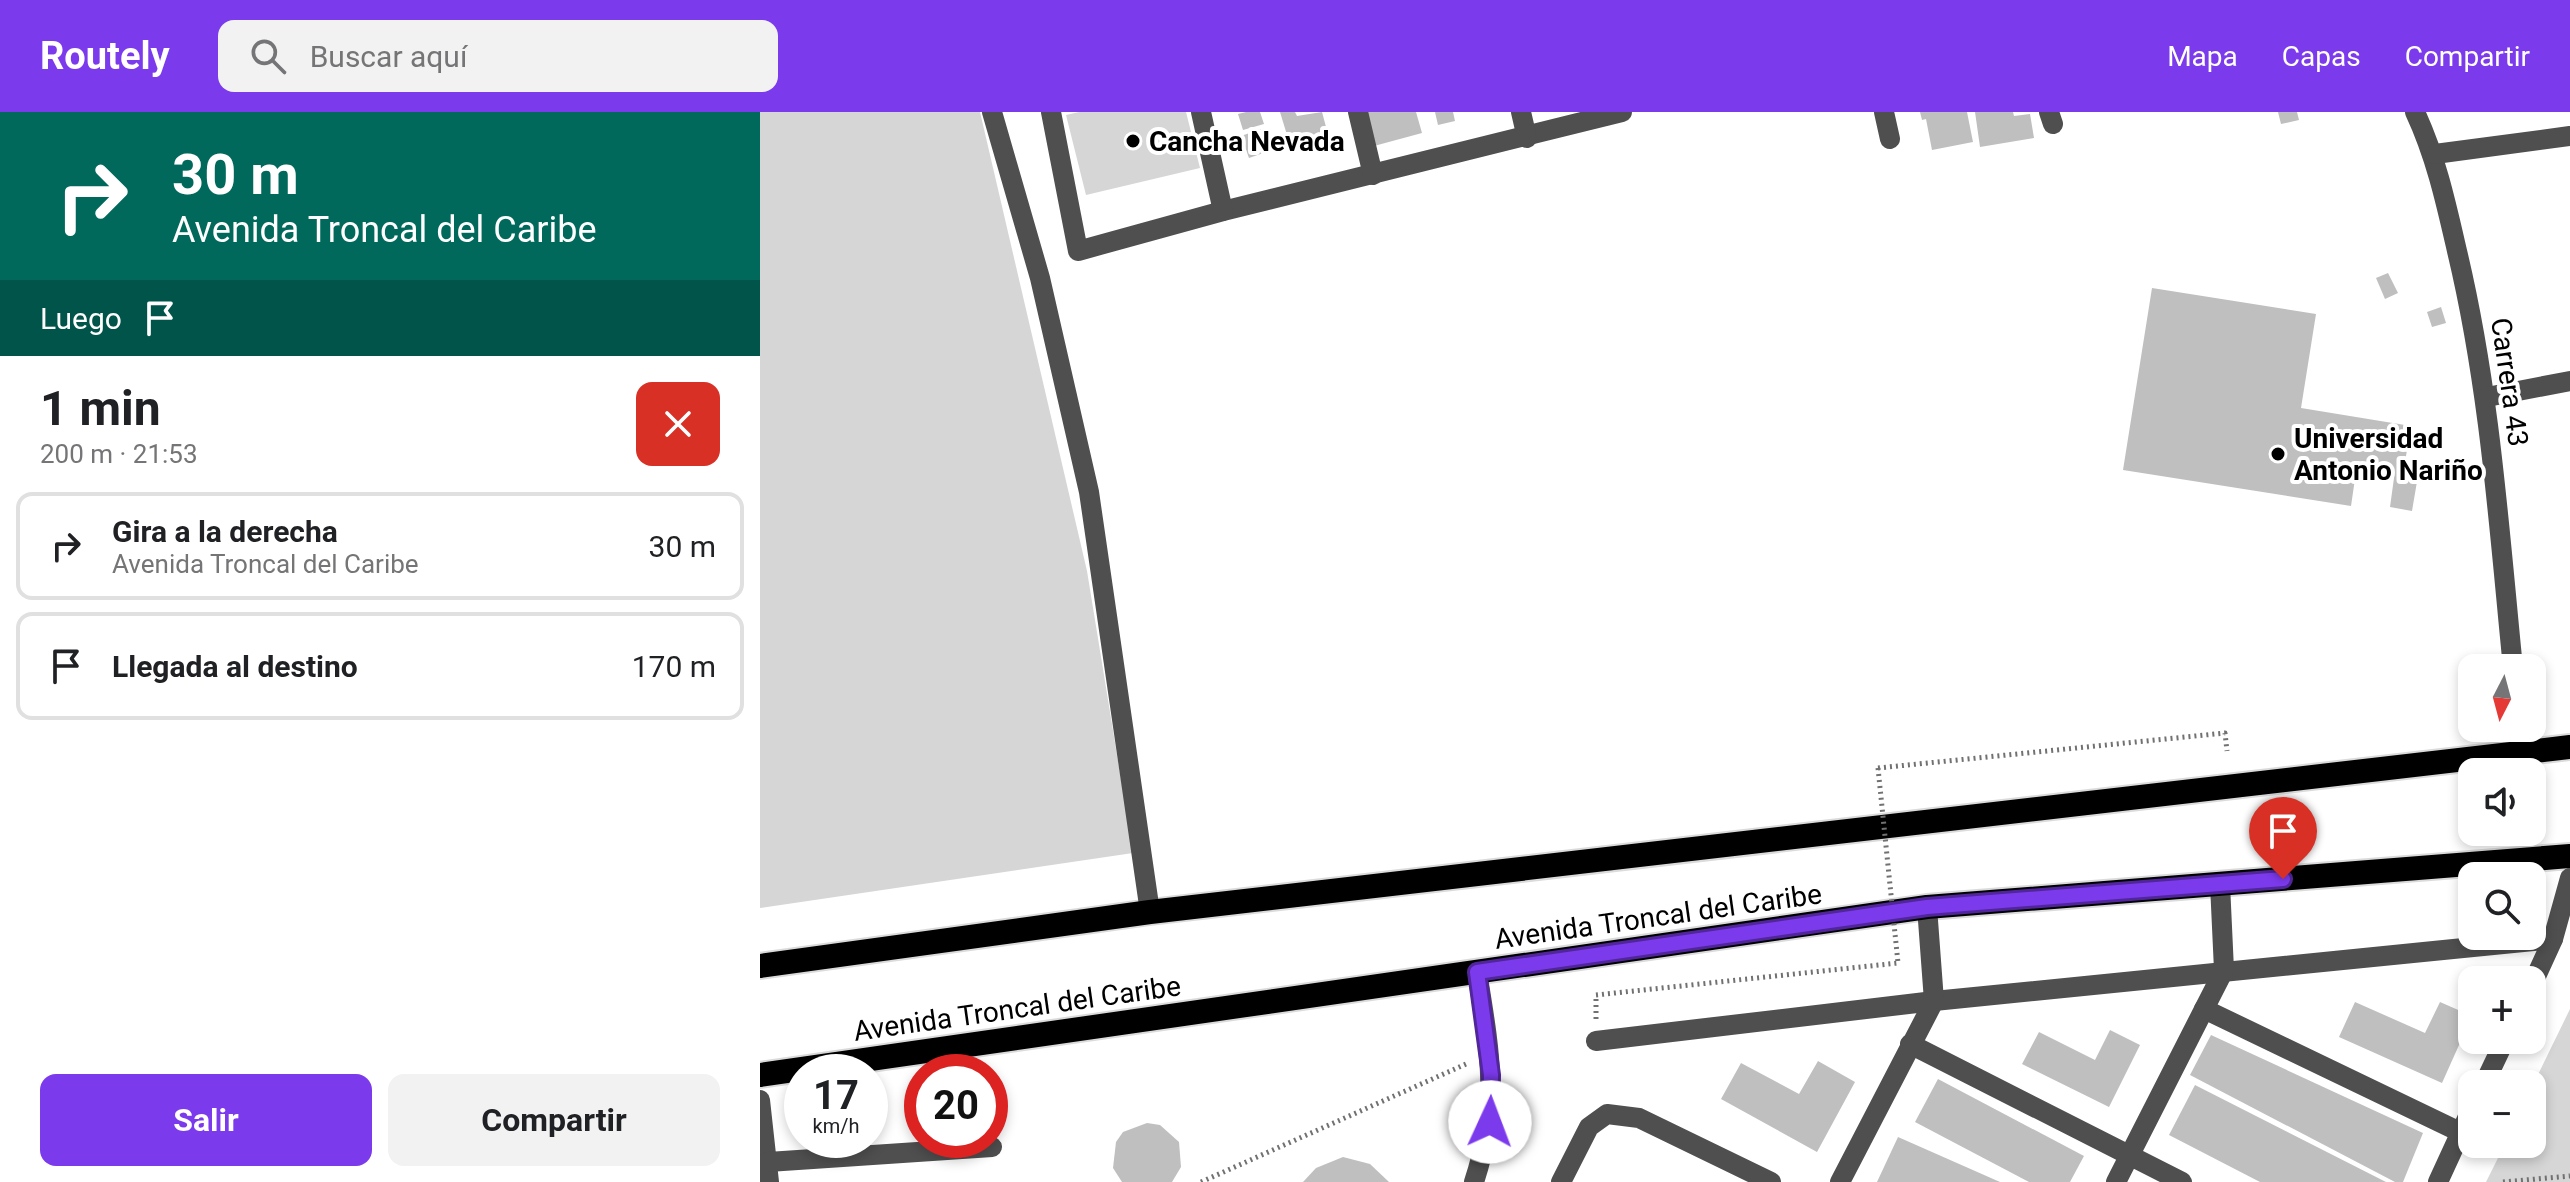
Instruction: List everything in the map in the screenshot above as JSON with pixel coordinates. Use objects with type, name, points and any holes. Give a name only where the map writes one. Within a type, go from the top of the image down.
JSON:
[{"type":"highway","points":[[760,966],[1150,912],[2496,742]]},
{"type":"highway","points":[[2539,742],[2570,747]]},
{"type":"highway","name":"Avenida Troncal del Caribe","points":[[760,1075],[1927,907],[2570,856]]},
{"type":"street","points":[[992,112],[1040,278],[1089,492],[1150,912]]},
{"type":"street","points":[[1051,112],[1078,251],[1223,211],[1622,112]]},
{"type":"street","points":[[1201,112],[1223,211]]},
{"type":"street","points":[[1358,112],[1373,175]]},
{"type":"street","points":[[1521,112],[1527,138]]},
{"type":"street","points":[[1884,112],[1890,139]]},
{"type":"street","name":"Carrera 43","points":[[2415,112],[2435,154],[2471,308],[2487,397],[2512,654]]},
{"type":"street","points":[[2435,154],[2570,136]]},
{"type":"street","points":[[2487,397],[2570,381]]},
{"type":"street","points":[[2541,966],[2553,939],[2570,878]]},
{"type":"street","points":[[2116,1182],[2224,970],[2220,884]]},
{"type":"street","points":[[1840,1182],[1934,1001],[1927,907]]},
{"type":"street","points":[[1596,1041],[2224,970],[2553,939]]},
{"type":"street","points":[[1474,1182],[1487,1141],[1492,1102],[1489,1054],[1477,972]]},
{"type":"street","points":[[2204,1009],[2458,1131]]},
{"type":"street","points":[[1910,1044],[2182,1182]]},
{"type":"street","points":[[760,1100],[768,1172],[904,1157]]},
{"type":"street","points":[[1561,1182],[1589,1127],[1607,1114],[1639,1118],[1771,1182]]},
{"type":"street","points":[[2438,1182],[2458,1137]]},
{"type":"path","points":[[1596,1041],[1596,995],[1898,963],[1878,768],[2225,733],[2227,751]]},
{"type":"path","points":[[1201,1182],[1489,1054]]},
{"type":"path","points":[[2503,1182],[2570,1176]]},
{"type":"shaded area","points":[[760,112],[980,112],[1087,571],[1133,853],[760,908]]},
{"type":"shaded area","name":"Cancha Nevada","points":[[1079,112],[1186,112],[1200,168],[1086,195],[1066,115]]},
{"type":"shaded area","points":[[2570,1009],[2570,1182],[2486,1182],[2498,1158],[2546,1158],[2546,1070],[2540,1070]]},
{"type":"building","points":[[1260,112],[1264,124],[1243,130],[1238,114]]},
{"type":"building","points":[[1280,112],[1295,112],[1297,116],[1322,112],[1329,138],[1291,148]]},
{"type":"building","points":[[1365,112],[1416,112],[1422,133],[1374,146]]},
{"type":"building","points":[[1435,112],[1453,112],[1455,121],[1438,125]]},
{"type":"building","points":[[1920,112],[1967,112],[1973,142],[1932,150],[1926,119],[1922,120]]},
{"type":"building","points":[[1975,112],[2013,112],[2014,116],[2030,114],[2034,138],[1980,147]]},
{"type":"building","points":[[2278,112],[2297,112],[2299,120],[2281,124]]},
{"type":"building","points":[[1264,128],[1272,150],[1249,158],[1241,136]]},
{"type":"building","points":[[2388,273],[2398,293],[2385,299],[2376,278]]},
{"type":"building","points":[[2152,288],[2316,314],[2301,408],[2411,426],[2405,462],[2420,464],[2412,511],[2390,507],[2394,478],[2356,472],[2351,506],[2123,470]]},
{"type":"building","points":[[2441,307],[2446,323],[2432,327],[2427,312]]},
{"type":"building","points":[[2355,1002],[2425,1033],[2440,1002],[2458,1010],[2458,1047],[2442,1083],[2339,1037]]},
{"type":"building","points":[[2110,1030],[2140,1045],[2109,1107],[2022,1064],[2039,1032],[2095,1060]]},
{"type":"building","points":[[2211,1035],[2423,1133],[2403,1182],[2395,1182],[2190,1075]]},
{"type":"building","points":[[1818,1061],[1855,1082],[1817,1152],[1721,1099],[1741,1063],[1799,1094]]},
{"type":"building","points":[[1938,1079],[2084,1156],[2070,1182],[2029,1182],[1915,1122]]},
{"type":"building","points":[[2195,1085],[2386,1182],[2260,1182],[2169,1135]]},
{"type":"building","points":[[1147,1123],[1160,1125],[1179,1142],[1181,1167],[1172,1182],[1122,1182],[1113,1168],[1116,1142],[1123,1132]]},
{"type":"building","points":[[1898,1137],[2000,1182],[1877,1182]]},
{"type":"building","points":[[1343,1157],[1370,1164],[1389,1182],[1303,1182],[1316,1168]]},
{"type":"place","name":"Cancha Nevada","points":[[1133,141]]},
{"type":"place","name":"Universidad Antonio Nariño","points":[[2278,454]]},
{"type":"route","points":[[1490,1122],[1491,1075],[1477,972],[1927,907],[2283,879]]}]
